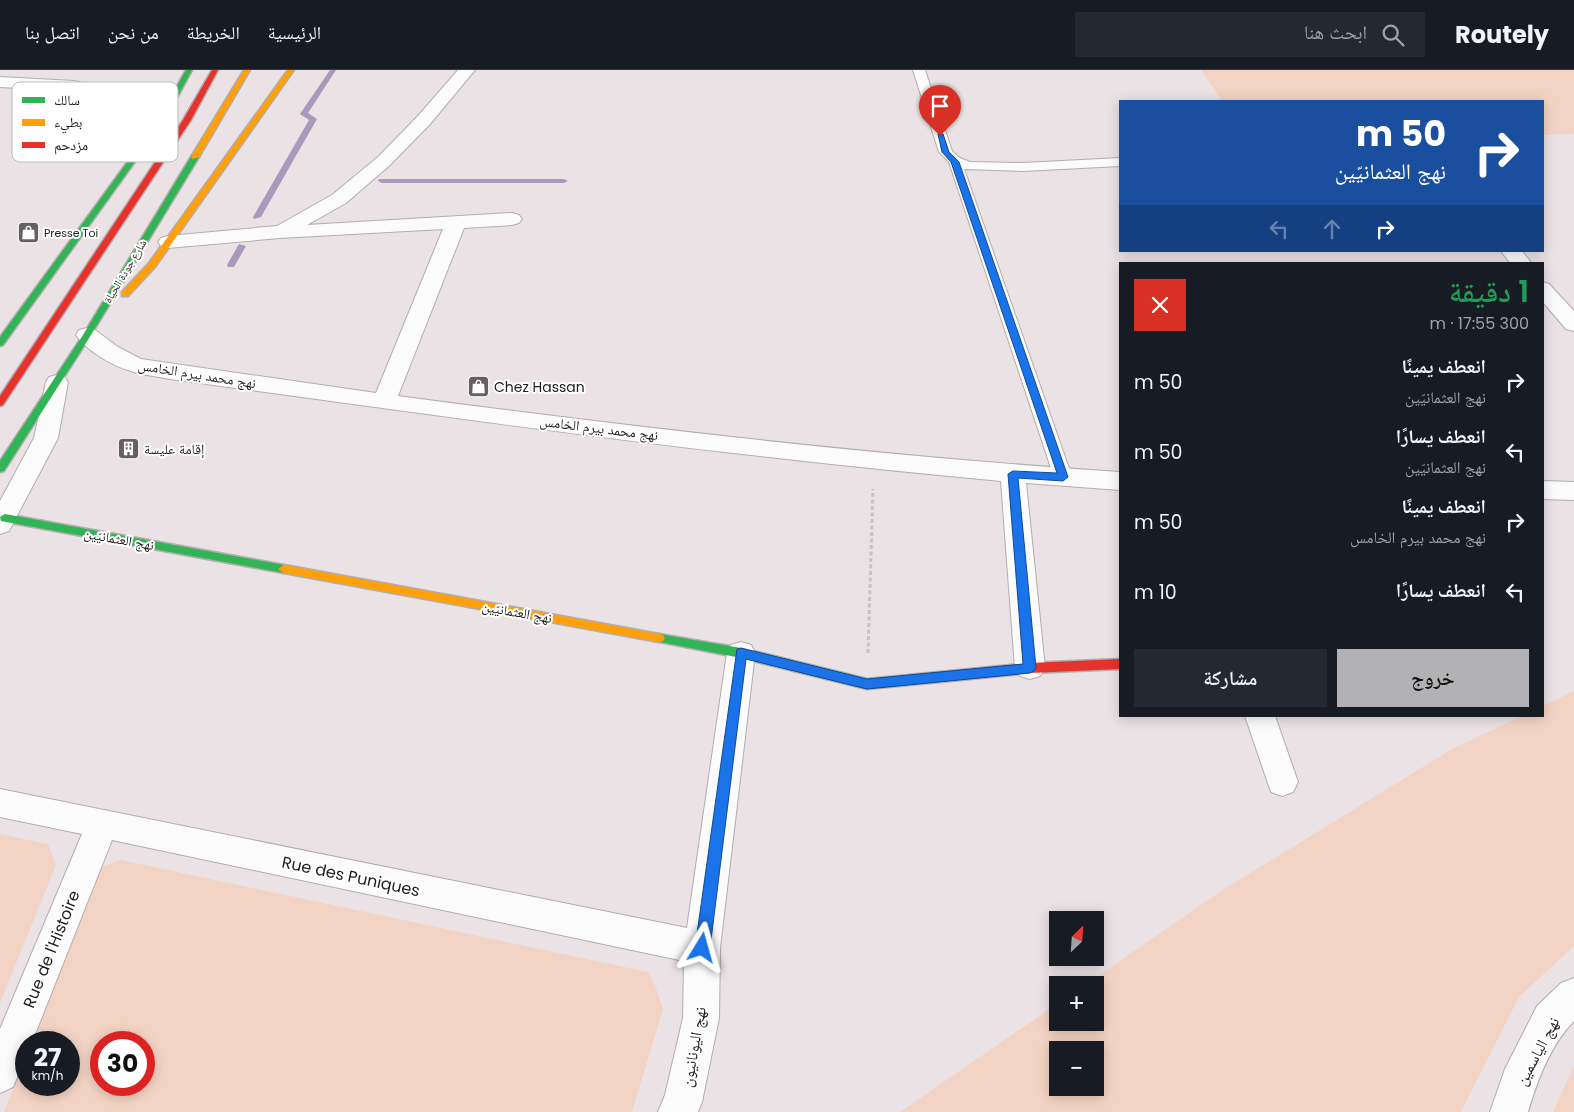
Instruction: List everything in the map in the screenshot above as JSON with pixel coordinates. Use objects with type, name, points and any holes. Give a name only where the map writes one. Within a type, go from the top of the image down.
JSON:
[{"type":"main road","points":[[178,90],[189,70]]},
{"type":"main road","points":[[178,134],[215,70]]},
{"type":"main road","name":"شارع جودة الحياة","points":[[0,469],[87,335],[247,70]]},
{"type":"main road","points":[[87,335],[152,265],[291,70]]},
{"type":"main road","points":[[0,342],[131,162]]},
{"type":"main road","points":[[0,402],[159,162]]},
{"type":"main road","name":"نهج العثمانيّين","points":[[2,521],[741,653],[867,684],[1030,668],[1119,664]]},
{"type":"street","points":[[280,232],[339,199],[384,160],[424,120],[467,70]]},
{"type":"street","points":[[168,242],[280,232],[512,219]]},
{"type":"street","points":[[384,401],[456,222]]},
{"type":"street","points":[[1512,252],[1520,262]]},
{"type":"street","points":[[1544,290],[1574,324]]},
{"type":"street","name":"نهج محمد بيرم الخامس","points":[[87,335],[110,352],[134,365],[170,372],[384,401],[874,461],[1013,474],[1119,481]]},
{"type":"street","points":[[2,521],[46,438],[57,382]]},
{"type":"street","points":[[1013,474],[1030,668]]},
{"type":"street","points":[[1544,490],[1574,490]]},
{"type":"street","name":"نهج اليونانيون","points":[[678,1112],[683,1102],[701,1018],[702,948],[741,653]]},
{"type":"street","points":[[1260,717],[1282,782]]},
{"type":"street","name":"Rue des Puniques","points":[[0,803],[702,948]]},
{"type":"street","name":"Rue de l'Histoire","points":[[0,1074],[102,824]]},
{"type":"street","name":"نهج الياسمين","points":[[1509,1112],[1518,1082],[1550,1019],[1574,996]]},
{"type":"lane","points":[[919,70],[946,152],[955,162],[1063,477]]},
{"type":"lane","points":[[955,162],[969,166],[1023,167],[1119,162]]},
{"type":"path","points":[[867,684],[874,461]]},
{"type":"shaded area","points":[[1201,70],[1574,70],[1574,134],[1544,135],[1544,100],[1221,100]]},
{"type":"shaded area","points":[[1574,691],[1574,946],[1519,997],[1461,1112],[900,1112],[1049,1010],[1049,1031],[1104,1031],[1104,976],[1098,976],[1221,891],[1452,749],[1520,717],[1544,717],[1544,706]]},
{"type":"shaded area","points":[[0,834],[48,844],[56,865],[0,1003]]},
{"type":"shaded area","points":[[121,860],[648,972],[655,985],[663,1009],[632,1112],[4,1112],[15,1084],[15,1096],[80,1096],[80,1031],[35,1031],[102,867]]},
{"type":"shaded area","points":[[1574,1066],[1574,1112],[1553,1112]]},
{"type":"waterway","points":[[257,217],[313,119],[304,114],[333,70]]},
{"type":"waterway","points":[[382,181],[564,181]]},
{"type":"waterway","points":[[231,265],[242,246]]},
{"type":"traffic: fast","points":[[178,90],[189,70]]},
{"type":"traffic: fast","points":[[0,469],[87,335],[195,157]]},
{"type":"traffic: fast","points":[[0,343],[131,162]]},
{"type":"traffic: fast","points":[[5,518],[284,569]]},
{"type":"traffic: fast","points":[[659,638],[741,653],[867,684],[950,676]]},
{"type":"traffic: slow","points":[[195,157],[247,70]]},
{"type":"traffic: slow","points":[[125,294],[152,265],[291,70]]},
{"type":"traffic: slow","points":[[284,569],[659,638]]},
{"type":"traffic: jam","points":[[178,134],[215,70]]},
{"type":"traffic: jam","points":[[0,403],[159,162]]},
{"type":"traffic: jam","points":[[950,676],[1030,668],[1119,664]]},
{"type":"place","name":"Presse Toi","points":[[28,233]]},
{"type":"place","name":"Chez Hassan","points":[[478,387]]},
{"type":"place","name":"إقامة عليسة","points":[[128,449]]},
{"type":"route","points":[[702,948],[741,653],[867,684],[1030,668],[1013,474],[1063,477],[955,162],[946,152],[940,136]]}]
